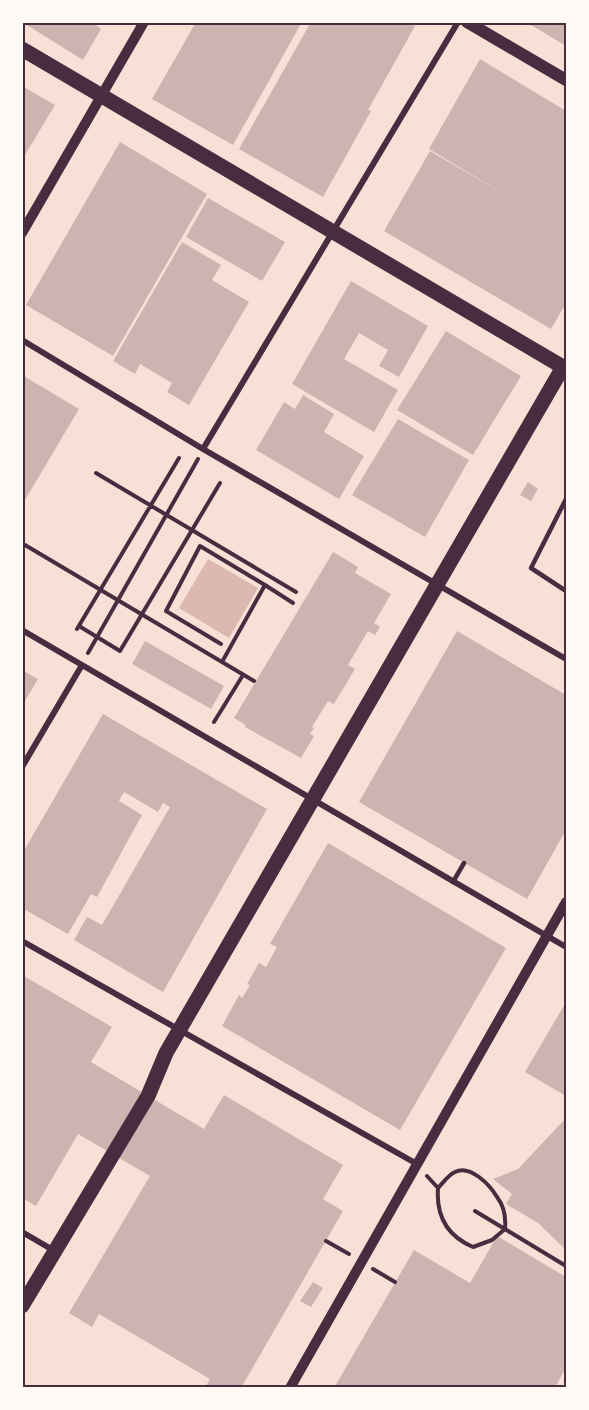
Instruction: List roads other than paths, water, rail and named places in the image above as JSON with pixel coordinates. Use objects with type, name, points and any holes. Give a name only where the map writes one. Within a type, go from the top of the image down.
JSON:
[{"type":"main road","points":[[467,22],[567,80]]},
{"type":"main road","points":[[22,50],[332,232],[565,365],[166,1053],[148,1096],[22,1306]]},
{"type":"street","points":[[22,233],[144,22]]},
{"type":"street","points":[[203,449],[458,22]]},
{"type":"street","points":[[22,340],[203,449],[567,659]]},
{"type":"street","points":[[22,630],[567,947]]},
{"type":"street","points":[[22,767],[82,664]]},
{"type":"street","points":[[290,1388],[567,902]]},
{"type":"street","points":[[22,941],[417,1164]]},
{"type":"street","points":[[22,1232],[56,1252]]},
{"type":"lane","points":[[567,499],[531,568],[567,591]]},
{"type":"lane","points":[[453,882],[464,863]]}]
